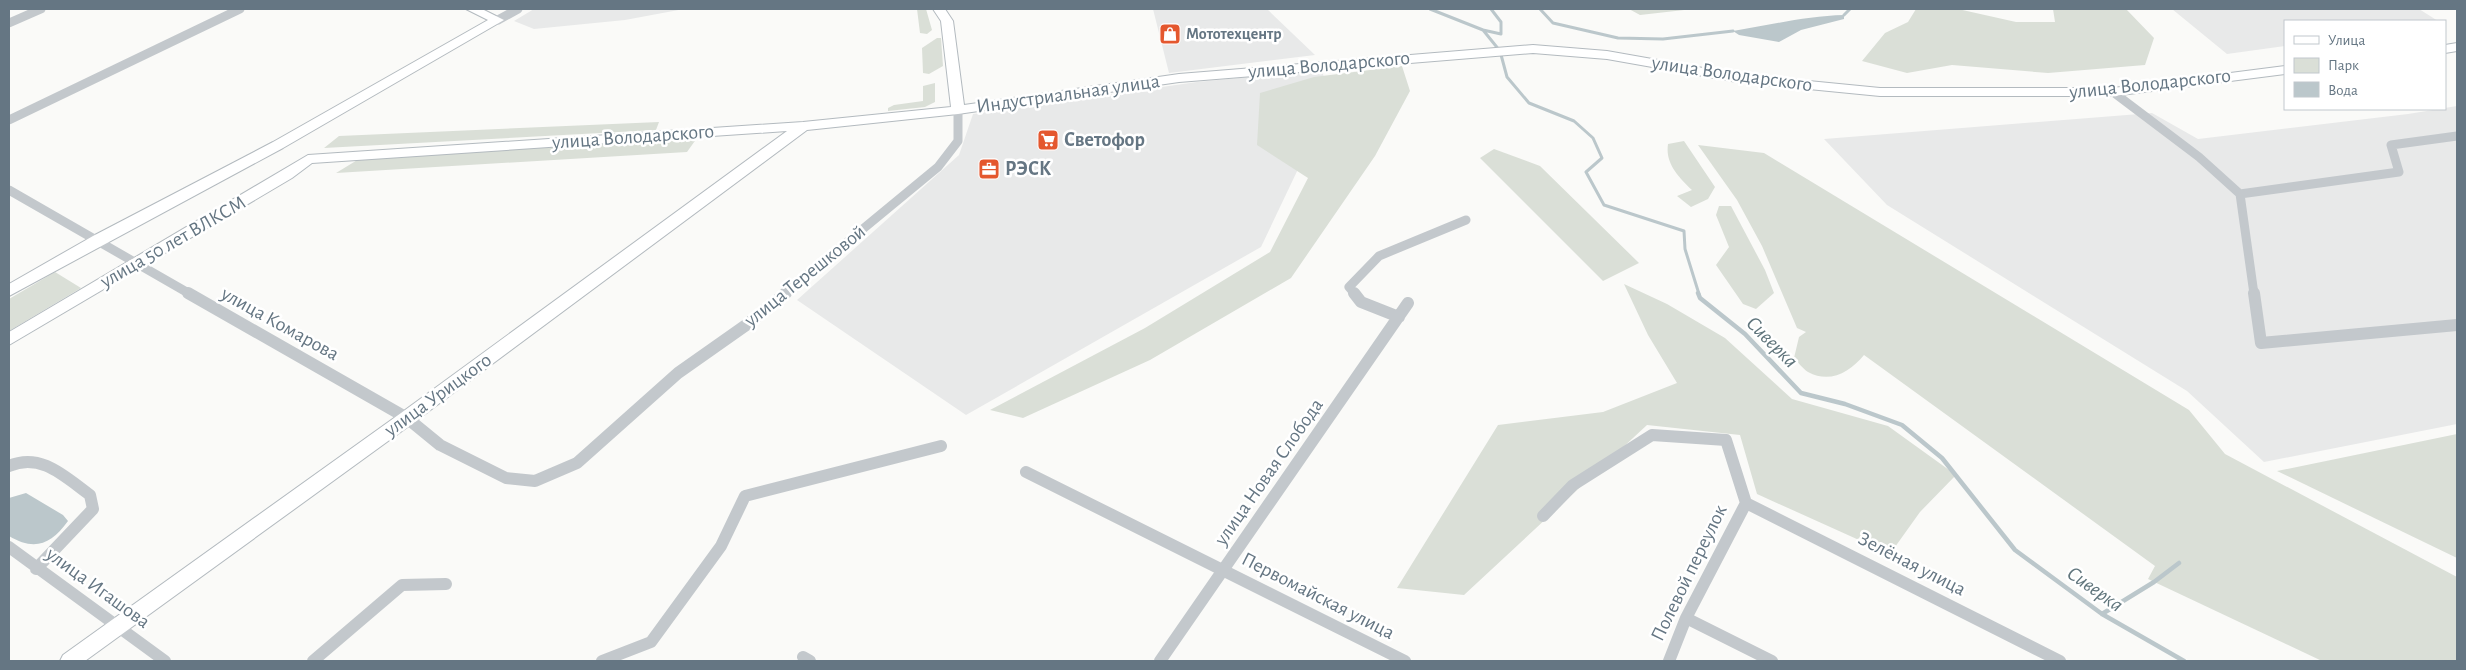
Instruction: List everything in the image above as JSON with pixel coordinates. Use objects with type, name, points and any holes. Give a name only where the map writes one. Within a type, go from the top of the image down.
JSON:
[{"type":"main road","points":[[472,9],[498,20]]},
{"type":"main road","name":"улица Терешковой","points":[[939,9],[947,21],[958,110]]},
{"type":"main road","name":"улица 50 лет ВЛКСМ","points":[[9,291],[98,240],[278,144],[498,20]]},
{"type":"main road","name":"улица Володарского","points":[[1179,78],[1533,49],[1607,55],[1737,78],[1880,92],[2113,92],[2284,70]]},
{"type":"main road","name":"Индустриальная улица","points":[[958,110],[1179,78]]},
{"type":"main road","name":"улица Володарского","points":[[308,159],[803,126],[958,110]]},
{"type":"main road","name":"улица Урицкого","points":[[70,661],[407,418],[803,126]]},
{"type":"main road","points":[[278,144],[308,159]]},
{"type":"main road","name":"улица 50 лет ВЛКСМ","points":[[9,339],[287,175],[308,159]]},
{"type":"street","points":[[9,23],[38,9]]},
{"type":"street","points":[[9,120],[240,9]]},
{"type":"street","name":"улица 50 лет ВЛКСМ","points":[[498,20],[518,9]]},
{"type":"street","points":[[2113,92],[2199,158],[2240,194],[2261,343],[2457,325]]},
{"type":"street","name":"улица Терешковой","points":[[535,481],[577,463],[678,373],[749,323],[938,167],[958,141],[958,110]]},
{"type":"street","points":[[2240,194],[2398,172],[2391,145],[2457,136]]},
{"type":"street","name":"улица Комарова","points":[[9,190],[98,240],[135,264],[407,418],[440,445],[474,464],[506,478],[535,481]]},
{"type":"street","points":[[1399,317],[1361,302],[1349,287],[1379,256],[1466,220]]},
{"type":"street","name":"улица Новая Слобода","points":[[1160,661],[1408,304]]},
{"type":"street","points":[[1543,516],[1573,485],[1652,435],[1726,440],[1746,503]]},
{"type":"street","points":[[602,661],[651,642],[720,546],[745,496],[941,446]]},
{"type":"street","points":[[9,466],[15,462],[36,460],[56,470],[90,496],[93,509],[36,569]]},
{"type":"street","name":"Первомайская улица","points":[[1026,472],[1405,661]]},
{"type":"street","name":"Полевой переулок","points":[[1668,661],[1686,618],[1746,503]]},
{"type":"street","name":"Зелёная улица","points":[[1746,503],[2060,661]]},
{"type":"street","name":"улица Игашова","points":[[9,547],[36,569],[165,661]]},
{"type":"street","points":[[313,661],[402,586],[446,584]]},
{"type":"street","points":[[1686,618],[1772,661]]},
{"type":"shaded area","points":[[534,9],[684,9],[625,20],[534,29],[514,21]]},
{"type":"shaded area","points":[[1153,9],[1267,9],[1315,55],[1169,73]]},
{"type":"shaded area","points":[[2172,9],[2419,9],[2436,20],[2284,20],[2284,46],[2227,54]]},
{"type":"shaded area","points":[[1322,70],[1330,102],[1261,247],[966,415],[797,300],[959,155],[973,114],[1197,82]]},
{"type":"shaded area","points":[[2457,106],[2457,424],[2264,462],[2187,391],[1887,205],[1824,139],[2152,113],[2198,139],[2432,110],[2446,110],[2446,108]]},
{"type":"green space","points":[[917,9],[926,9],[932,30],[927,34],[920,33]]},
{"type":"green space","points":[[1629,9],[1693,9],[1640,15]]},
{"type":"green space","points":[[1916,9],[1958,9],[2016,22],[2055,22],[2053,9],[2126,9],[2154,38],[2145,65],[2048,73],[1952,65],[1907,73],[1862,61],[1885,33],[1908,22]]},
{"type":"green space","points":[[937,38],[941,38],[943,66],[929,74],[923,73],[922,48]]},
{"type":"green space","points":[[1402,66],[1410,91],[1375,156],[1291,278],[1150,360],[1023,418],[990,410],[1145,328],[1270,252],[1308,178],[1257,145],[1260,93],[1314,77]]},
{"type":"green space","points":[[935,83],[935,102],[925,107],[888,111],[888,108],[894,105],[923,101],[923,86]]},
{"type":"green space","points":[[659,122],[656,130],[324,148],[339,136]]},
{"type":"green space","points":[[697,138],[687,152],[336,173],[359,159]]},
{"type":"green space","points":[[1684,141],[1715,187],[1708,199],[1691,207],[1677,196],[1692,190],[1674,170],[1668,151],[1668,144]]},
{"type":"green space","points":[[1698,145],[1764,153],[2189,410],[2225,454],[2457,577],[2457,661],[2322,661],[2148,579],[2155,566],[1864,355],[1852,367],[1839,374],[1824,377],[1808,372],[1794,358],[1799,337],[1806,332],[1797,328],[1762,246],[1737,200]]},
{"type":"green space","points":[[1494,149],[1540,166],[1639,263],[1603,281],[1480,158]]},
{"type":"green space","points":[[1719,206],[1731,206],[1765,270],[1774,293],[1756,309],[1743,304],[1716,265],[1729,247],[1716,215]]},
{"type":"green space","points":[[55,272],[81,288],[9,331],[9,299]]},
{"type":"green space","points":[[1624,284],[1667,304],[1725,338],[1792,399],[1888,426],[1956,475],[1920,512],[1890,554],[1757,494],[1740,435],[1647,425],[1464,595],[1397,588],[1498,425],[1603,412],[1677,383],[1648,335]]},
{"type":"green space","points":[[2457,434],[2457,558],[2277,471]]},
{"type":"water","points":[[1844,15],[1844,19],[1801,30],[1779,42],[1739,35],[1733,31],[1802,19]]},
{"type":"water","points":[[26,493],[63,515],[68,521],[55,536],[41,543],[26,543],[9,536],[9,498]]},
{"type":"waterway","name":"Сиверка","points":[[1430,9],[1483,30]]},
{"type":"waterway","points":[[1483,30],[1501,34],[1501,22],[1491,9]]},
{"type":"waterway","points":[[1540,9],[1553,23],[1618,38],[1663,39],[1733,31]]},
{"type":"waterway","points":[[1844,15],[1850,9]]},
{"type":"waterway","name":"Сиверка","points":[[1483,30],[1500,51],[1507,77],[1529,103],[1574,121],[1593,138],[1602,158],[1586,172],[1604,205],[1684,231],[1685,249],[1699,294]]},
{"type":"waterway","name":"Сиверка","points":[[1698,293],[1700,298],[1745,334],[1801,393],[1845,404],[1902,425],[1942,458],[2015,550],[2102,614]]},
{"type":"waterway","points":[[2102,614],[2154,582],[2179,563]]},
{"type":"waterway","name":"Сиверка","points":[[2102,614],[2184,661]]},
{"type":"place","name":"Мототехцентр","points":[[1170,34]]},
{"type":"place","name":"Светофор","points":[[1048,140]]},
{"type":"place","name":"РЭСК","points":[[989,169]]}]
